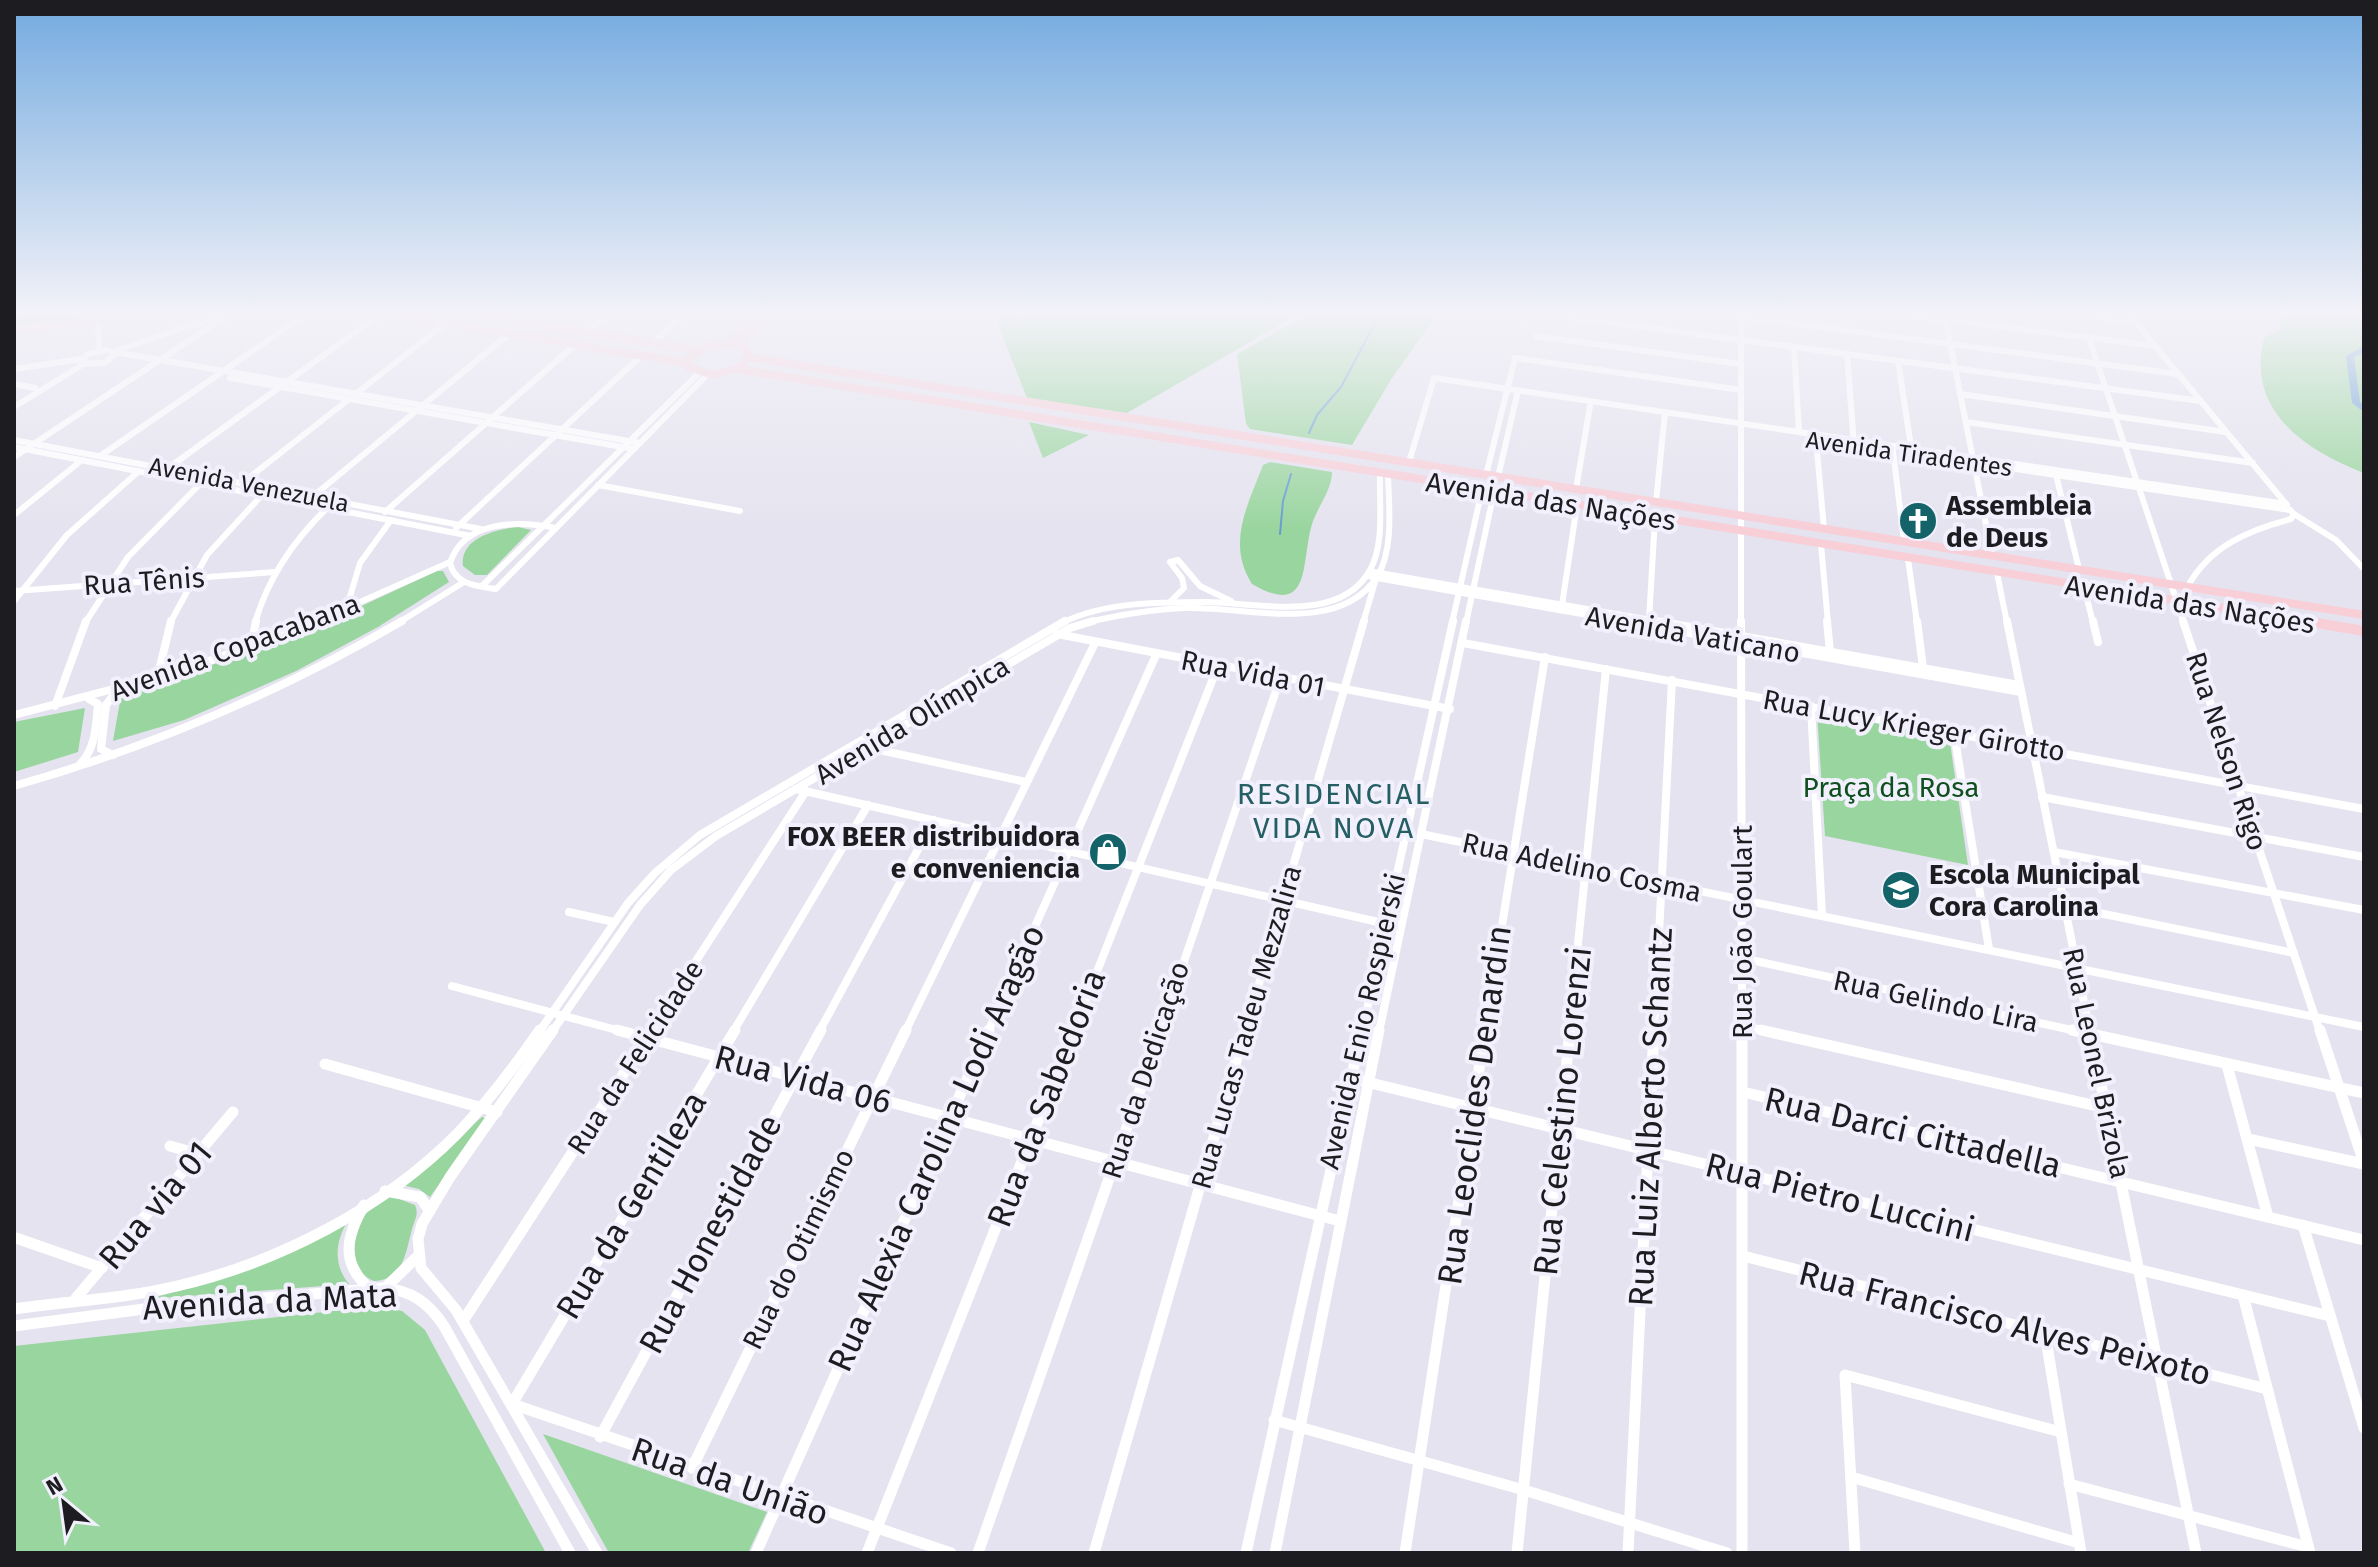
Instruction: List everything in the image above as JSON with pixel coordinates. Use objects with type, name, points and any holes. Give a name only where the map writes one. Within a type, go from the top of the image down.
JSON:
[{"type":"main road","name":"Avenida das Nações","points":[[836,385],[2364,631]]},
{"type":"main road","name":"Avenida das Nações","points":[[926,385],[2364,615]]},
{"type":"main road","points":[[1452,485],[1447,477],[1456,470]]},
{"type":"main road","points":[[1524,497],[1534,490],[1526,481]]},
{"type":"main road","points":[[1953,549],[1946,557],[1953,566]]},
{"type":"main road","points":[[2031,561],[2040,571],[2031,578]]},
{"type":"street","points":[[20,385],[35,388]]},
{"type":"street","points":[[14,401],[40,385]]},
{"type":"street","points":[[14,407],[46,385]]},
{"type":"street","points":[[14,457],[121,385]]},
{"type":"street","points":[[100,456],[202,385]]},
{"type":"street","points":[[159,475],[282,385]]},
{"type":"street","points":[[290,385],[637,446]]},
{"type":"street","points":[[241,484],[367,385]]},
{"type":"street","points":[[305,504],[448,385]]},
{"type":"street","points":[[385,512],[529,385]]},
{"type":"street","points":[[452,532],[609,385]]},
{"type":"street","points":[[482,586],[691,385]]},
{"type":"street","points":[[556,528],[517,523],[471,536],[456,550],[450,562],[455,575],[464,582],[496,589],[637,446],[693,385]]},
{"type":"street","name":"Avenida Tiradentes","points":[[1409,462],[1431,385]]},
{"type":"street","name":"Avenida Tiradentes","points":[[1467,385],[1799,432],[1893,451],[1912,451]]},
{"type":"street","points":[[1486,475],[1507,385]]},
{"type":"street","points":[[1707,385],[1741,390]]},
{"type":"street","name":"Rua João Goulart","points":[[1741,385],[1742,1553]]},
{"type":"street","points":[[1796,385],[1799,432]]},
{"type":"street","points":[[1849,385],[1854,443]]},
{"type":"street","points":[[1902,385],[1912,451]]},
{"type":"street","points":[[1958,385],[1992,555]]},
{"type":"street","points":[[2078,385],[2201,401]]},
{"type":"street","name":"Rua Nelson Rigo","points":[[2105,385],[2364,1164]]},
{"type":"street","points":[[2187,385],[2290,509],[2336,540],[2364,569]]},
{"type":"street","name":"Avenida Tiradentes","points":[[1505,391],[1664,415]]},
{"type":"street","points":[[1960,394],[2226,432]]},
{"type":"street","points":[[1498,477],[1517,395]]},
{"type":"street","points":[[353,396],[416,411],[489,420]]},
{"type":"street","points":[[1576,489],[1590,406]]},
{"type":"street","points":[[1656,502],[1664,415]]},
{"type":"street","points":[[1966,422],[2253,463]]},
{"type":"street","name":"Avenida Tiradentes","points":[[1741,426],[1816,440],[1912,451],[2290,509]]},
{"type":"street","name":"Avenida Venezuela","points":[[14,440],[484,530]]},
{"type":"street","points":[[1816,440],[1824,529]]},
{"type":"street","name":"Avenida Venezuela","points":[[14,447],[471,536]]},
{"type":"street","points":[[1893,451],[1904,541]]},
{"type":"street","points":[[14,515],[82,460]]},
{"type":"street","name":"Avenida Tiradentes","points":[[1973,460],[2138,485]]},
{"type":"street","points":[[14,601],[18,590],[75,527],[139,471]]},
{"type":"street","points":[[1373,575],[1384,474]]},
{"type":"street","points":[[2056,475],[2079,569]]},
{"type":"street","points":[[55,706],[75,641],[105,585],[152,528],[201,483]]},
{"type":"street","points":[[598,485],[740,511]]},
{"type":"street","name":"Avenida Enio Rospierski","points":[[1246,1553],[1318,1215],[1482,490]]},
{"type":"street","name":"Avenida Enio Rospierski","points":[[1275,1553],[1368,1081],[1494,492]]},
{"type":"street","points":[[157,679],[164,636],[193,578],[226,530],[262,495]]},
{"type":"street","points":[[1562,605],[1577,505]]},
{"type":"street","points":[[251,647],[253,628],[275,572],[298,537],[327,508]]},
{"type":"street","points":[[2188,586],[2194,571],[2242,533],[2291,519],[2290,509]]},
{"type":"street","points":[[1649,620],[1655,518]]},
{"type":"street","points":[[346,610],[360,563],[391,520]]},
{"type":"street","points":[[1821,545],[1830,652]]},
{"type":"street","points":[[1908,559],[1923,668]]},
{"type":"street","name":"Avenida Olímpica","points":[[1166,603],[1181,593],[1184,583],[1174,561],[1200,586],[1236,603]]},
{"type":"street","name":"Avenida Copacabana","points":[[14,715],[117,691],[251,647],[346,610],[450,562]]},
{"type":"street","name":"Rua Tênis","points":[[18,590],[275,572]]},
{"type":"street","name":"Rua Leonel Brizola","points":[[1997,573],[2196,1553]]},
{"type":"street","name":"Avenida Vaticano","points":[[1373,575],[2020,689]]},
{"type":"street","name":"Avenida Olímpica","points":[[463,1126],[481,1108],[645,883],[700,835],[1066,621],[1106,610],[1166,603],[1307,606],[1343,594],[1373,575]]},
{"type":"street","name":"Avenida Olímpica","points":[[484,1131],[627,923],[671,870],[716,836],[801,790],[1057,634],[1083,623],[1156,610],[1204,608],[1274,615],[1307,613],[1345,601],[1373,575]]},
{"type":"street","name":"Rua Lucas Tadeu Mezzalira","points":[[1094,1553],[1345,691],[1373,575]]},
{"type":"street","points":[[14,786],[222,716],[293,684],[387,633],[464,582]]},
{"type":"street","points":[[2084,587],[2098,642]]},
{"type":"street","name":"Avenida Vaticano","points":[[1473,593],[1562,605],[1741,639],[1923,668],[2020,689]]},
{"type":"street","name":"Rua Vida 01","points":[[1057,634],[1450,709]]},
{"type":"street","name":"Rua do Otimismo","points":[[692,1468],[1095,643]]},
{"type":"street","name":"Rua Lucy Krieger Girotto","points":[[1463,643],[2364,809]]},
{"type":"street","name":"Rua Alexia Carolina Lodi Aragão","points":[[756,1553],[1156,655]]},
{"type":"street","name":"Rua Leoclides Denardin","points":[[1405,1553],[1512,852],[1545,657]]},
{"type":"street","name":"Rua da Sabedoria","points":[[867,1553],[1218,666]]},
{"type":"street","name":"Rua Celestino Lorenzi","points":[[1517,1553],[1606,669]]},
{"type":"street","name":"Rua da Dedicação","points":[[978,1553],[1006,1460],[1115,1164],[1207,884],[1280,679]]},
{"type":"street","name":"Rua Luiz Alberto Schantz","points":[[1628,1553],[1672,680]]},
{"type":"street","points":[[113,755],[101,749],[107,701],[117,691]]},
{"type":"street","points":[[75,767],[92,750],[98,704],[89,698]]},
{"type":"street","points":[[1811,706],[1822,916]]},
{"type":"street","points":[[1954,733],[1989,949]]},
{"type":"street","points":[[856,743],[867,748],[1026,782]]},
{"type":"street","points":[[783,786],[1400,927]]},
{"type":"street","name":"Rua da Felicidade","points":[[463,1321],[649,1038],[801,790]]},
{"type":"street","points":[[2042,797],[2364,857]]},
{"type":"street","name":"Rua da Gentileza","points":[[514,1401],[868,805]]},
{"type":"street","name":"Rua Honestidade","points":[[600,1437],[934,820]]},
{"type":"street","name":"Rua Adelino Cosma","points":[[1421,834],[2364,1027]]},
{"type":"street","points":[[2054,852],[2364,910]]},
{"type":"street","points":[[2065,906],[2294,953]]},
{"type":"street","points":[[569,912],[614,922]]},
{"type":"street","name":"Rua Gelindo Lira","points":[[1742,958],[2364,1093]]},
{"type":"street","name":"Rua Vida 06","points":[[452,986],[951,1118],[1030,1142],[1340,1221]]},
{"type":"street","points":[[1741,1025],[2106,1108]]},
{"type":"street","points":[[325,1064],[497,1112]]},
{"type":"street","points":[[2227,1065],[2268,1217]]},
{"type":"street","name":"Rua Pietro Luccini","points":[[1350,1078],[2330,1316]]},
{"type":"street","name":"Rua Darci Cittadella","points":[[1743,1092],[2364,1240]]},
{"type":"street","name":"Rua via 01","points":[[76,1299],[233,1112]]},
{"type":"street","name":"Avenida da Mata","points":[[14,1309],[166,1289],[269,1254],[364,1205],[463,1126]]},
{"type":"street","name":"Avenida da Mata","points":[[484,1131],[429,1210],[418,1239],[418,1256],[424,1273],[463,1321],[514,1401],[597,1553]]},
{"type":"street","points":[[2248,1139],[2364,1164]]},
{"type":"street","points":[[170,1146],[198,1154]]},
{"type":"street","points":[[385,1191],[420,1197],[429,1210]]},
{"type":"street","points":[[364,1205],[348,1235],[346,1256],[352,1273],[376,1289],[396,1281],[418,1256]]},
{"type":"street","points":[[2303,1225],[2364,1428]]},
{"type":"street","points":[[16,1238],[102,1268]]},
{"type":"street","name":"Rua Francisco Alves Peixoto","points":[[1743,1256],[2267,1389]]},
{"type":"street","name":"Avenida da Mata","points":[[14,1326],[128,1308],[376,1289],[417,1294],[435,1313],[570,1553]]},
{"type":"street","points":[[2243,1295],[2309,1550]]},
{"type":"street","points":[[1851,1477],[2080,1548],[2045,1333]]},
{"type":"street","points":[[1855,1553],[1845,1375],[2061,1432]]},
{"type":"street","name":"Rua da União","points":[[514,1401],[600,1437],[951,1553]]},
{"type":"street","points":[[1274,1420],[1524,1490],[1727,1553]]},
{"type":"street","points":[[2069,1484],[2309,1550]]},
{"type":"green space","points":[[1022,385],[1175,385],[1127,413],[1027,398]]},
{"type":"green space","points":[[1241,385],[1388,385],[1352,445],[1250,429],[1246,424]]},
{"type":"green space","points":[[2364,385],[2364,473],[2342,464],[2301,439],[2272,406],[2264,386]]},
{"type":"green space","points":[[1029,422],[1089,435],[1043,458]]},
{"type":"green space","points":[[1270,462],[1332,472],[1329,487],[1313,521],[1301,580],[1295,590],[1286,595],[1272,593],[1252,584],[1241,554],[1240,539],[1246,509],[1263,465]]},
{"type":"green space","points":[[518,527],[531,530],[487,575],[475,575],[463,566],[463,556],[473,542],[490,533]]},
{"type":"green space","points":[[437,571],[443,571],[449,582],[378,627],[296,671],[184,720],[113,741],[121,696],[299,635]]},
{"type":"green space","points":[[85,708],[78,752],[14,772],[14,722]]},
{"type":"green space","name":"Praça da Rosa","points":[[1817,712],[1949,736],[1968,865],[1825,836]]},
{"type":"green space","points":[[482,1117],[485,1118],[430,1197],[419,1189],[402,1185]]},
{"type":"green space","points":[[391,1196],[415,1205],[416,1217],[398,1270],[392,1276],[374,1281],[366,1276],[356,1261],[357,1232],[365,1215]]},
{"type":"green space","points":[[348,1221],[338,1245],[338,1261],[349,1284],[149,1299],[237,1274]]},
{"type":"green space","points":[[378,1306],[402,1311],[425,1330],[546,1553],[14,1553],[14,1346]]},
{"type":"green space","points":[[543,1434],[767,1512],[748,1553],[609,1553]]},
{"type":"waterway","points":[[1309,433],[1317,415],[1342,385]]},
{"type":"waterway","points":[[2354,385],[2356,403],[2364,409]]},
{"type":"waterway","points":[[1280,534],[1283,501],[1291,474]]},
{"type":"place","name":"Assembleia de Deus","points":[[1918,521]]},
{"type":"place","name":"FOX BEER distribuidora e conveniencia","points":[[1108,852]]},
{"type":"place","name":"Escola Municipal Cora Carolina","points":[[1901,890]]},
{"type":"district","name":"RESIDENCIAL VIDA NOVA","points":[[1334,811]]}]
